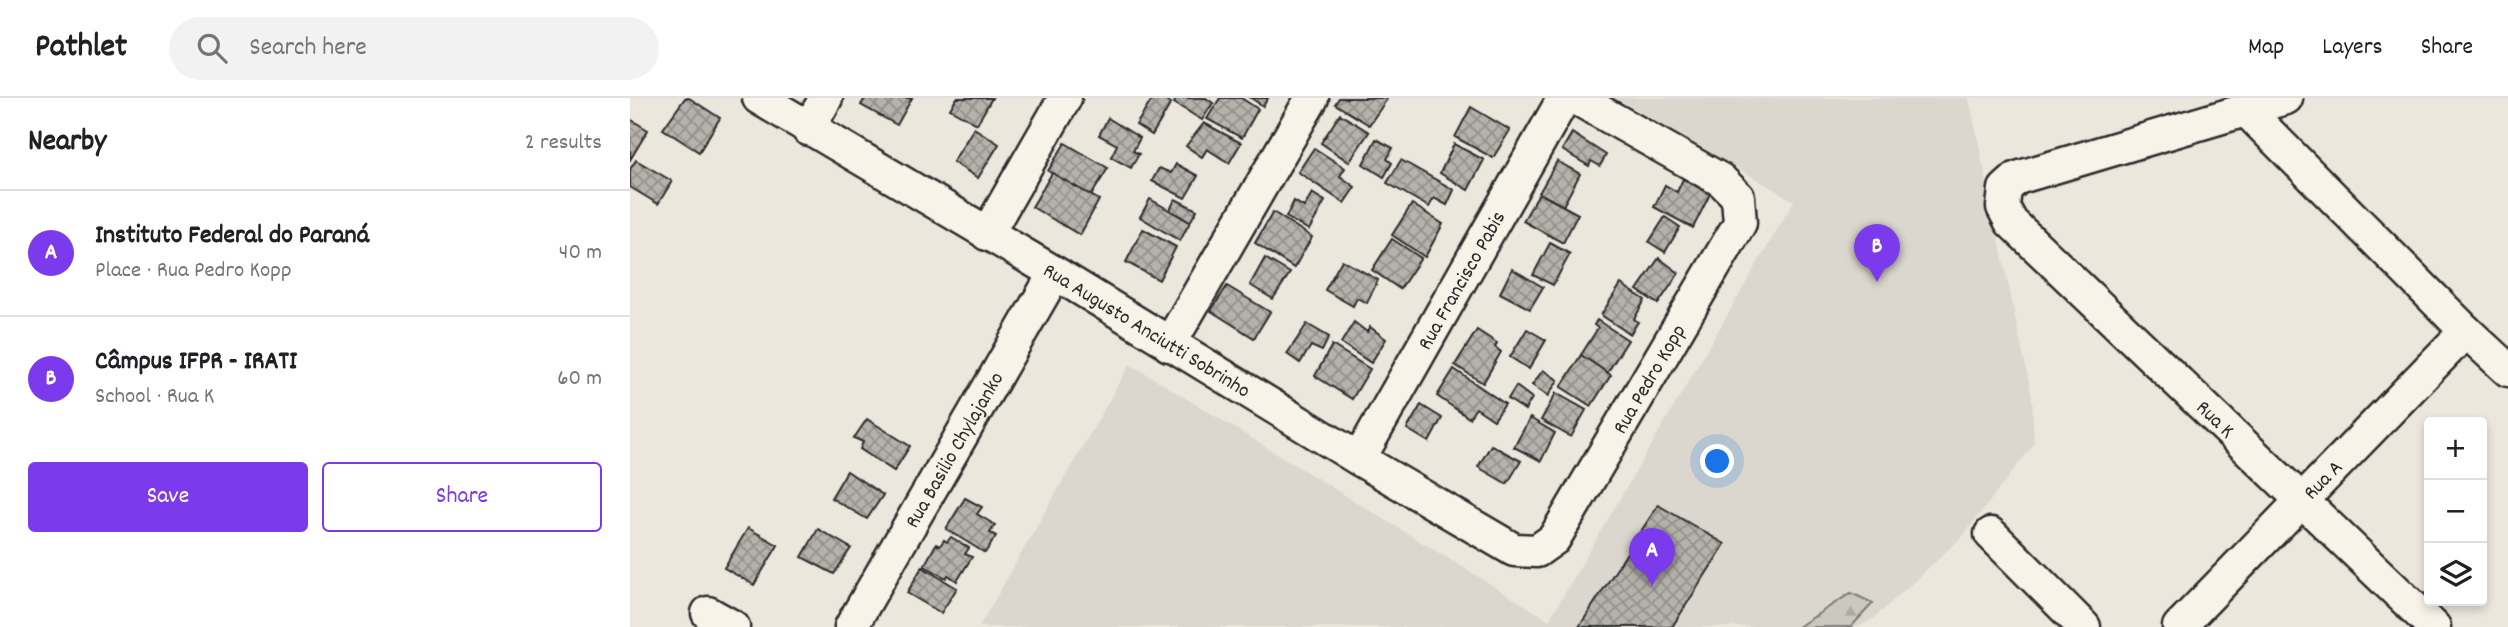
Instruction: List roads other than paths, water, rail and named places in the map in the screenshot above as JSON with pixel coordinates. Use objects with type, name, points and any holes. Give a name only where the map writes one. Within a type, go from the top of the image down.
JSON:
[{"type":"street","name":"Rua Augusto Anciutti Sobrinho","points":[[759,98],[1514,550],[1537,551]]},
{"type":"street","points":[[808,129],[826,98]]},
{"type":"street","points":[[987,234],[1065,98]]},
{"type":"street","points":[[1169,345],[1312,98]]},
{"type":"street","name":"Rua Francisco Pabis","points":[[1359,459],[1564,98]]},
{"type":"street","name":"Rua Pedro Kopp","points":[[1537,551],[1554,539],[1740,223],[1738,197],[1721,180],[1576,98]]},
{"type":"street","points":[[2286,98],[2245,109],[2508,370]]},
{"type":"street","name":"Rua K","points":[[2245,109],[2017,178],[2005,189],[2003,206],[2011,222],[2434,627]]},
{"type":"street","name":"Rua Basilio Chylajanko","points":[[851,627],[1055,273]]},
{"type":"street","name":"Rua A","points":[[2179,627],[2466,331]]},
{"type":"street","points":[[1991,534],[2084,627]]},
{"type":"place","name":"Câmpus IFPR - IRATI","points":[[1877,282]]},
{"type":"place","name":"Instituto Federal do Paraná","points":[[1652,586]]}]
